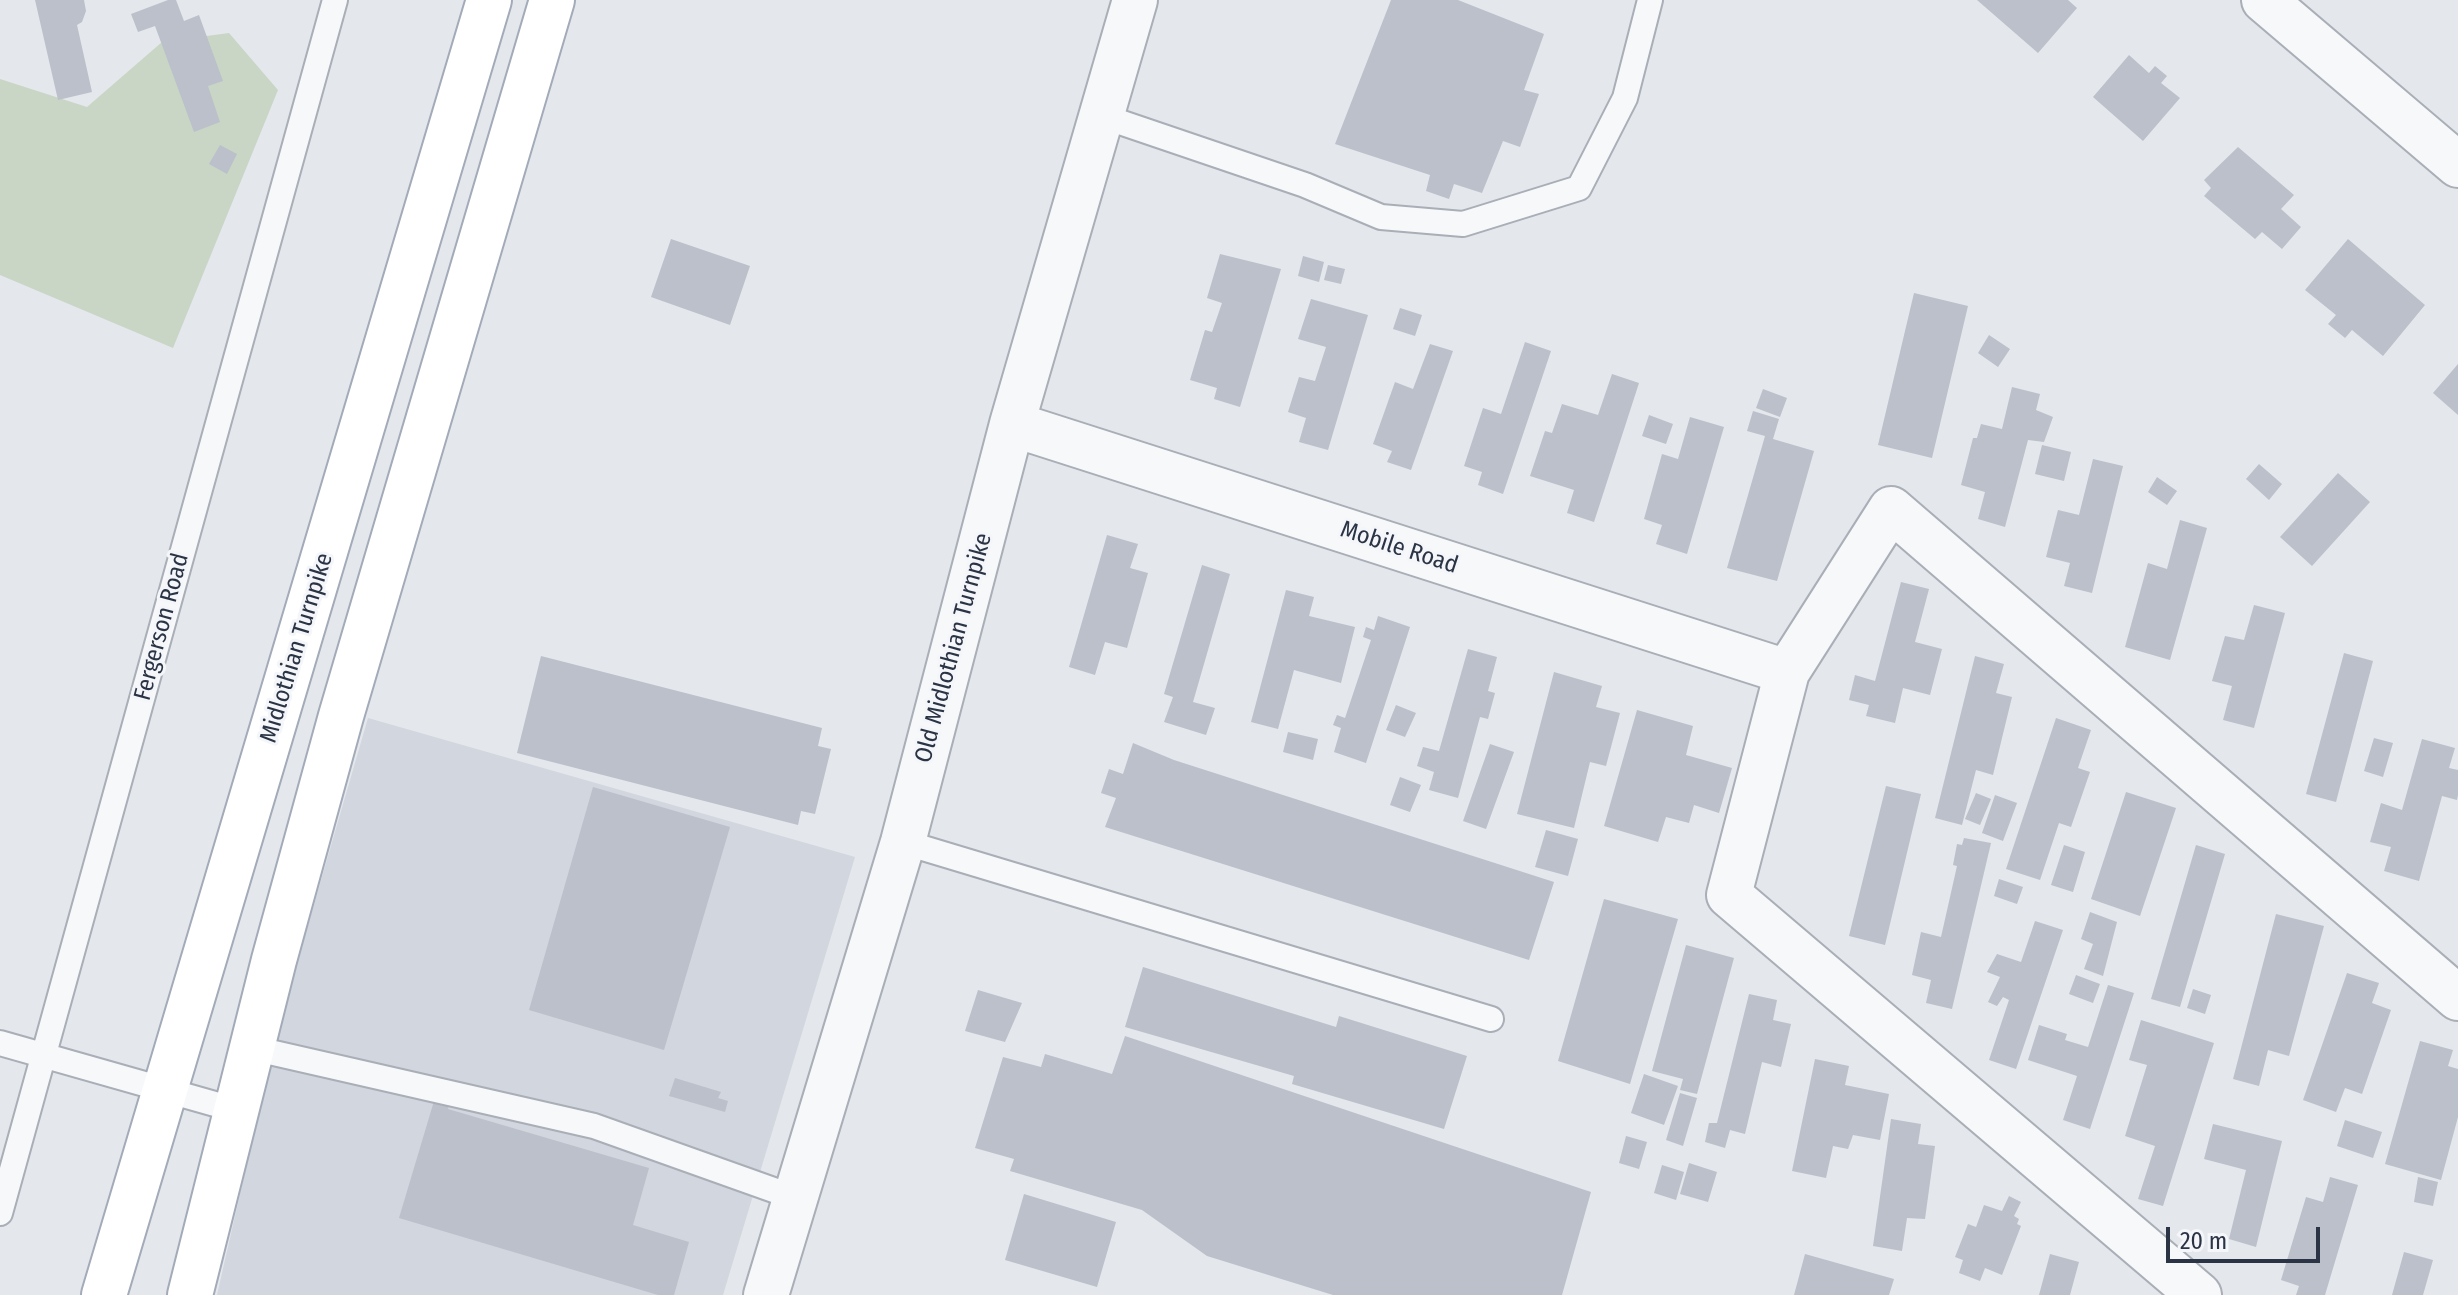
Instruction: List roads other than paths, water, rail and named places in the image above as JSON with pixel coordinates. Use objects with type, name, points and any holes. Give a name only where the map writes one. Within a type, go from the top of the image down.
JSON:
[{"type":"main road","name":"Midlothian Turnpike","points":[[104,1295],[489,0]]},
{"type":"main road","points":[[190,1295],[341,716],[552,0]]},
{"type":"street","name":"Old Midlothian Turnpike","points":[[766,1295],[903,842],[1012,424],[1099,115],[1135,0]]},
{"type":"street","points":[[2264,0],[2458,165]]},
{"type":"street","name":"Mobile Road","points":[[1012,424],[1787,672]]},
{"type":"street","points":[[2199,1295],[1729,895],[1787,672],[1891,509],[2458,998]]},
{"type":"lane","points":[[1099,115],[1305,185],[1381,217],[1463,224],[1579,188],[1625,98],[1650,0]]},
{"type":"lane","name":"Fergerson Road","points":[[0,1213],[327,2]]},
{"type":"lane","points":[[903,842],[1491,1019]]},
{"type":"lane","points":[[0,1043],[236,1110]]},
{"type":"lane","points":[[252,1048],[594,1126],[796,1198]]}]
